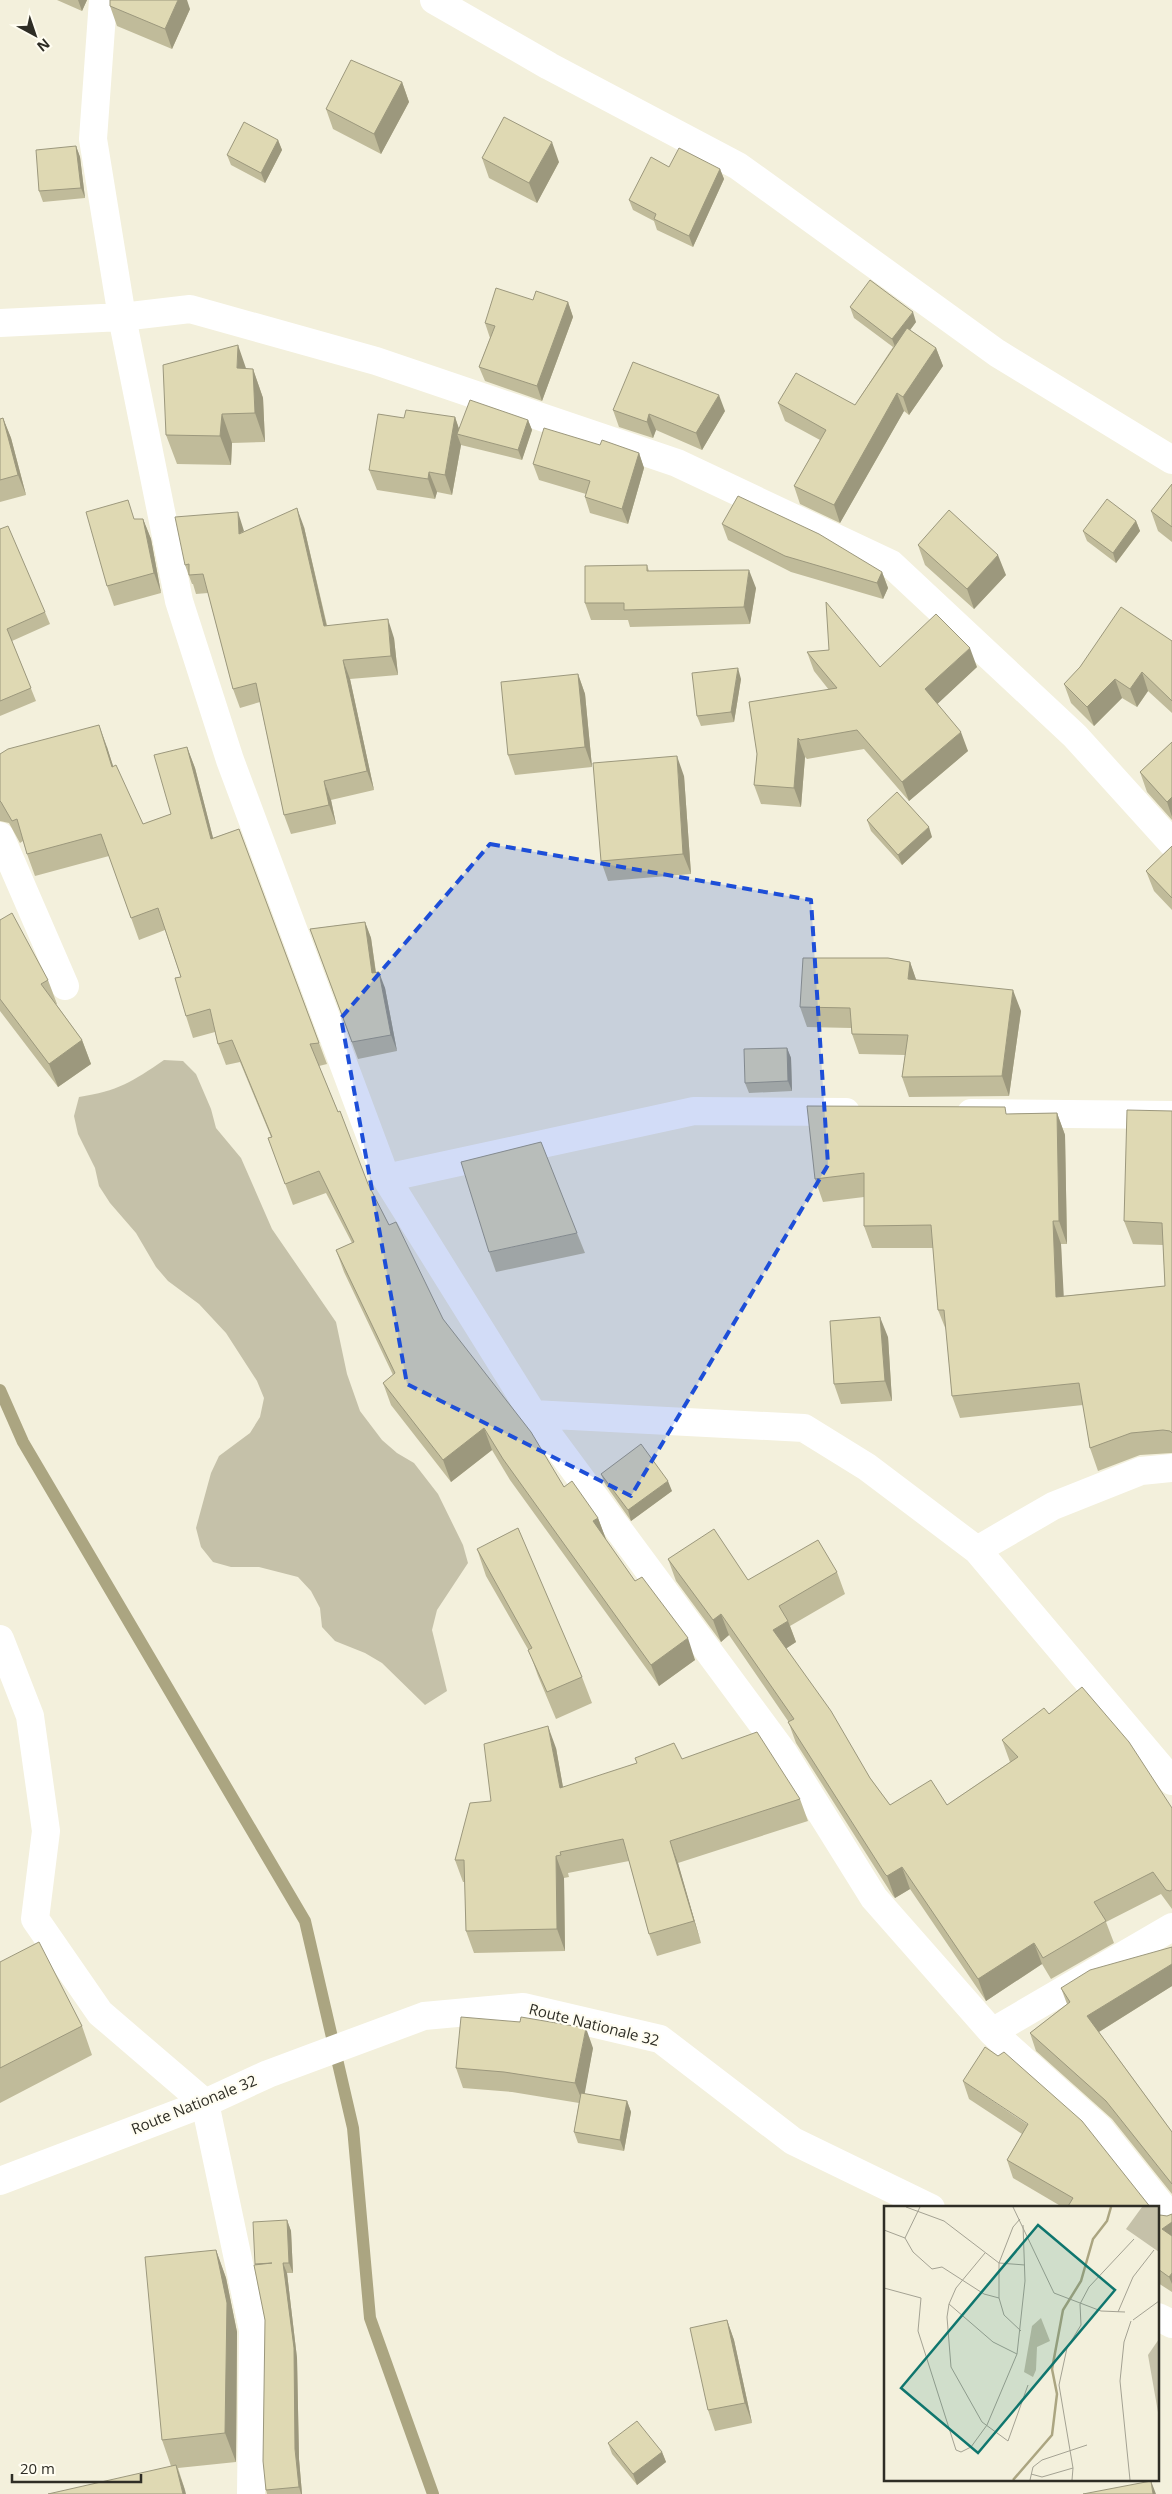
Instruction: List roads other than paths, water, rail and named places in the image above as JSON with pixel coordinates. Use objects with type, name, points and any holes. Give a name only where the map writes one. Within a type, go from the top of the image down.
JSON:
[{"type":"street","points":[[103,0],[93,139],[122,317],[179,602],[230,760],[386,1178],[533,1414],[783,1752],[874,1898],[992,2032],[1100,2129],[1172,2219]]},
{"type":"street","points":[[434,0],[548,66],[738,166],[997,353],[1172,460]]},
{"type":"street","points":[[0,323],[122,317],[190,309],[376,361],[677,463],[891,564],[1075,736],[1172,843]]},
{"type":"street","points":[[0,836],[65,986]]},
{"type":"street","points":[[386,1178],[694,1111],[873,1112]]},
{"type":"street","points":[[943,1113],[1172,1115]]},
{"type":"street","points":[[533,1414],[804,1428],[867,1467],[977,1550],[1172,1780]]},
{"type":"street","points":[[977,1550],[1053,1506],[1142,1471],[1172,1468]]},
{"type":"street","points":[[0,1639],[30,1716],[46,1831],[35,1919],[100,2014],[205,2103],[253,2330],[251,2494]]},
{"type":"street","points":[[992,2032],[1172,1927]]},
{"type":"street","name":"Route Nationale 32","points":[[0,2182],[205,2103],[268,2074],[424,2016],[524,2007],[660,2039],[793,2141],[927,2206]]},
{"type":"street","points":[[1160,2318],[1172,2324]]},
{"type":"waterway","points":[[0,1390],[23,1442],[305,1921],[353,2128],[370,2318],[433,2494]]}]
